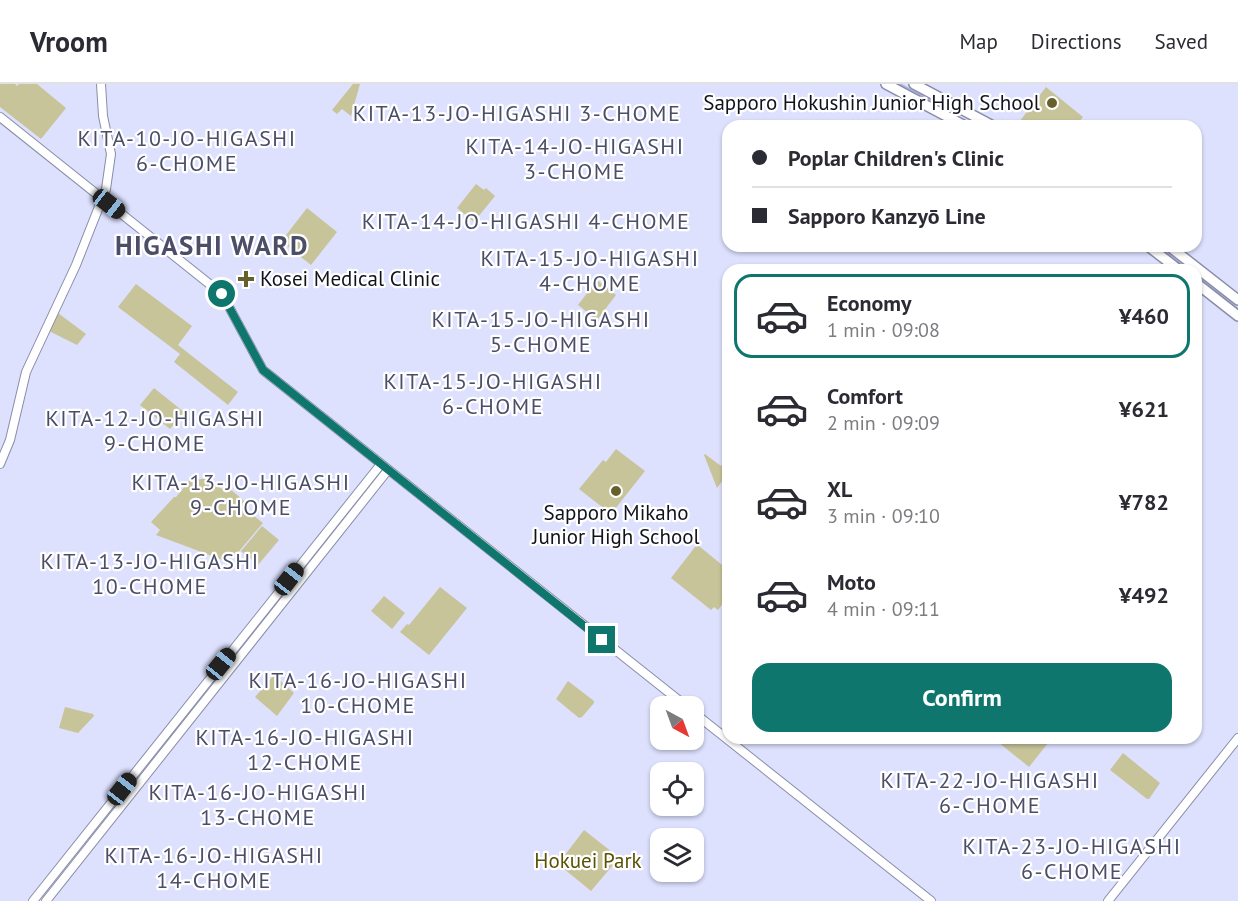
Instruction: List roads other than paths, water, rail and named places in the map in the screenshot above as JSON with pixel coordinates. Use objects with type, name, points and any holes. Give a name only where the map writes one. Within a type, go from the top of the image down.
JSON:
[{"type":"highway","points":[[886,84],[954,120]]},
{"type":"highway","points":[[914,84],[982,120]]},
{"type":"highway","points":[[1156,252],[1171,264]]},
{"type":"highway","points":[[1177,252],[1192,264]]},
{"type":"highway","points":[[1202,272],[1238,300]]},
{"type":"highway","points":[[1202,288],[1238,316]]},
{"type":"main road","points":[[0,464],[10,440],[26,372],[76,265],[106,189],[111,154],[103,116],[101,84]]},
{"type":"main road","points":[[0,117],[222,294],[263,370],[673,696]]},
{"type":"main road","points":[[33,901],[381,464]]},
{"type":"main road","points":[[46,901],[388,470]]},
{"type":"main road","points":[[704,721],[722,735]]},
{"type":"main road","points":[[1108,901],[1238,738]]},
{"type":"main road","points":[[733,744],[931,901]]},
{"type":"waterway","points":[[900,84],[953,112]]},
{"type":"waterway","points":[[1166,252],[1181,264]]},
{"type":"waterway","points":[[1202,280],[1238,309]]},
{"type":"place","name":"Sapporo Hokushin Junior High School","points":[[1052,103]]},
{"type":"place","name":"Kosei Medical Clinic","points":[[246,279]]},
{"type":"place","name":"Sapporo Mikaho Junior High School","points":[[616,491]]},
{"type":"district","name":"KITA-13-JO-HIGASHI 3-CHOME","points":[[517,113]]},
{"type":"district","name":"KITA-10-JO-HIGASHI 6-CHOME","points":[[187,150]]},
{"type":"district","name":"KITA-14-JO-HIGASHI 3-CHOME","points":[[575,158]]},
{"type":"district","name":"KITA-14-JO-HIGASHI 4-CHOME","points":[[526,221]]},
{"type":"district","name":"HIGASHI WARD","points":[[212,246]]},
{"type":"district","name":"KITA-15-JO-HIGASHI 4-CHOME","points":[[590,270]]},
{"type":"district","name":"KITA-15-JO-HIGASHI 5-CHOME","points":[[541,332]]},
{"type":"district","name":"KITA-15-JO-HIGASHI 6-CHOME","points":[[493,394]]},
{"type":"district","name":"KITA-12-JO-HIGASHI 9-CHOME","points":[[155,430]]},
{"type":"district","name":"KITA-13-JO-HIGASHI 9-CHOME","points":[[241,494]]},
{"type":"district","name":"KITA-13-JO-HIGASHI 10-CHOME","points":[[150,574]]},
{"type":"district","name":"KITA-16-JO-HIGASHI 10-CHOME","points":[[358,692]]},
{"type":"district","name":"KITA-16-JO-HIGASHI 12-CHOME","points":[[305,750]]},
{"type":"district","name":"KITA-22-JO-HIGASHI 6-CHOME","points":[[990,792]]},
{"type":"district","name":"KITA-16-JO-HIGASHI 13-CHOME","points":[[258,804]]},
{"type":"district","name":"KITA-23-JO-HIGASHI 6-CHOME","points":[[1072,858]]},
{"type":"district","name":"KITA-16-JO-HIGASHI 14-CHOME","points":[[214,868]]},
{"type":"park label","name":"Hokuei Park","points":[[588,861]]}]
